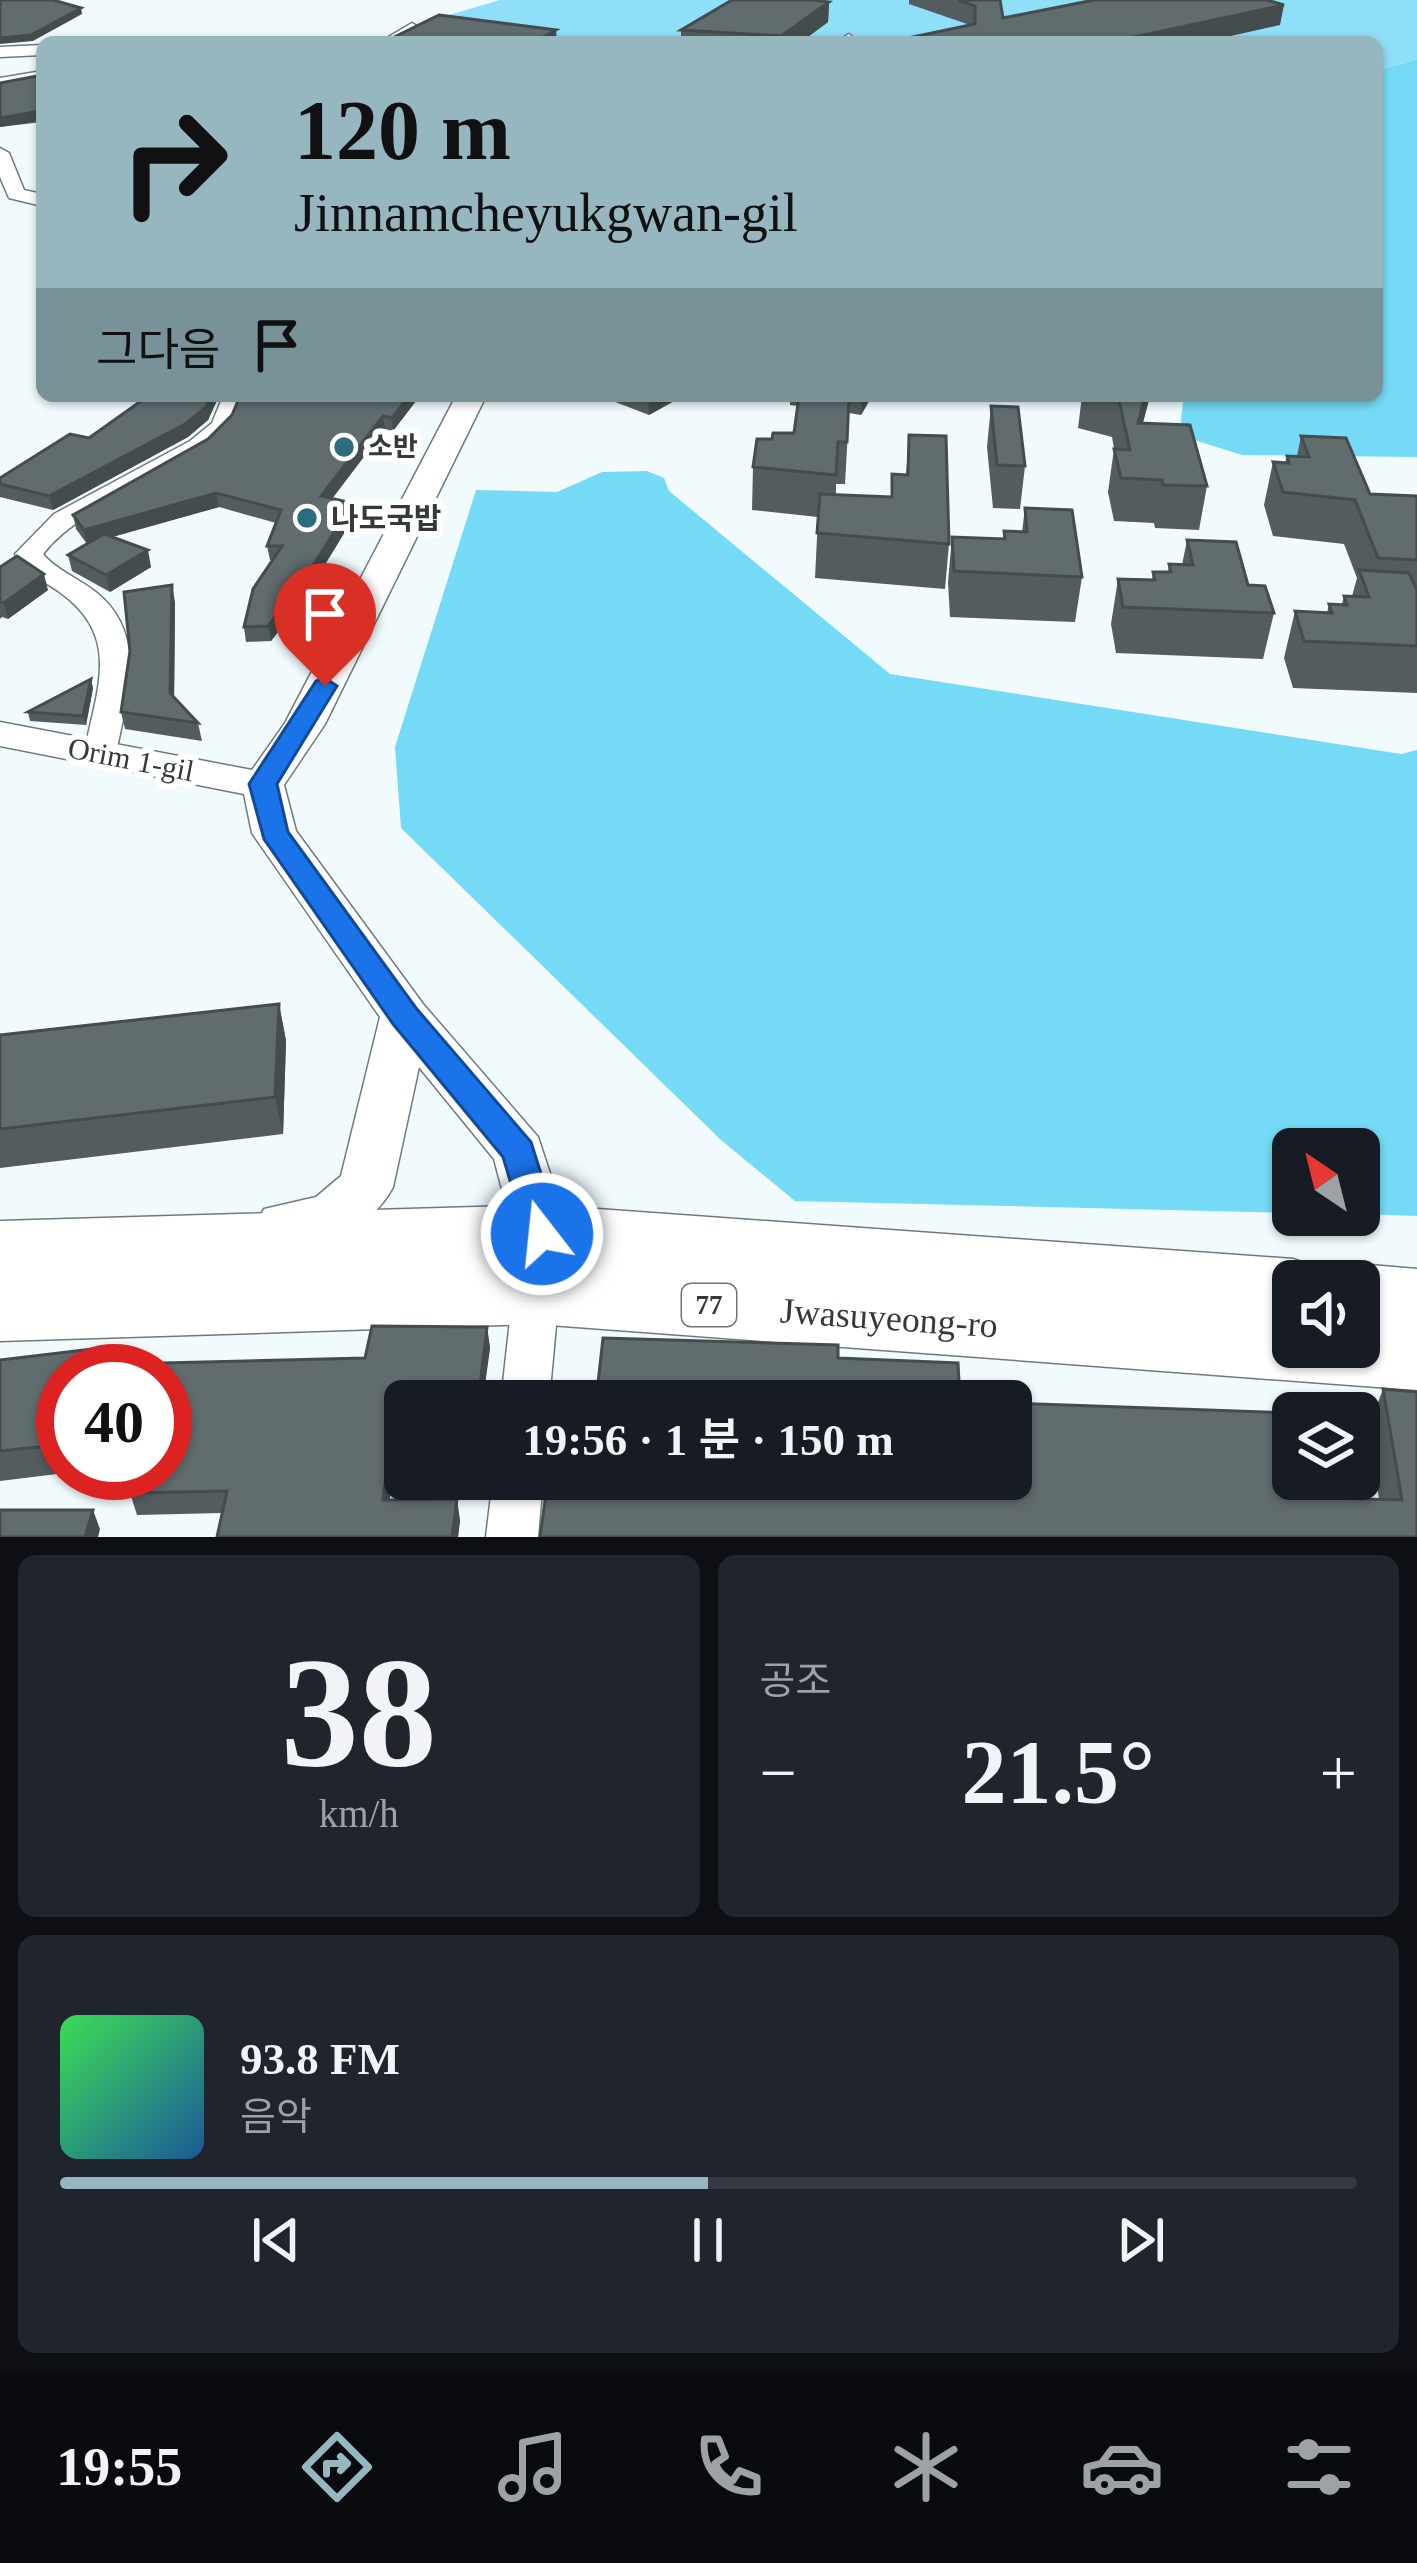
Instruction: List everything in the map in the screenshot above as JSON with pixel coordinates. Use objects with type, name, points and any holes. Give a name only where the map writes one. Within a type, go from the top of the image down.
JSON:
[{"type":"main road","name":"Jwasuyeong-ro","points":[[2,1270],[539,1263],[1272,1289]]},
{"type":"main road","name":"Jwasuyeong-ro","points":[[539,1263],[1417,1357]]},
{"type":"main road","points":[[1380,1297],[1417,1300]]},
{"type":"street","points":[[398,36],[412,28]]},
{"type":"street","points":[[2,48],[36,50]]},
{"type":"street","points":[[0,83],[36,77]]},
{"type":"street","points":[[0,153],[16,194],[36,199]]},
{"type":"street","points":[[32,563],[31,548],[55,525],[118,493],[215,433],[232,402]]},
{"type":"street","points":[[468,402],[305,724],[263,784],[274,832],[405,1016],[519,1152],[539,1263],[527,1380]]},
{"type":"street","points":[[0,571],[32,563],[88,596],[118,638],[100,753]]},
{"type":"street","name":"Orim 1-gil","points":[[0,734],[263,784]]},
{"type":"street","points":[[2,1270],[331,1217],[370,1178],[405,1016]]},
{"type":"street","points":[[512,1537],[516,1500]]},
{"type":"shaded area","points":[[500,0],[1417,0],[1417,59],[1383,69],[1383,36],[404,36],[435,19]]},
{"type":"shaded area","points":[[1417,59],[1417,457],[1242,455],[1179,435],[1183,402],[1383,402],[1383,69]]},
{"type":"shaded area","points":[[647,471],[664,478],[669,491],[890,674],[1401,754],[1417,750],[1417,1216],[1380,1215],[1380,1128],[1272,1128],[1272,1212],[795,1201],[721,1140],[401,828],[395,747],[476,490],[557,492],[602,472]]},
{"type":"building","points":[[0,0],[53,0],[81,8],[31,35],[0,38]]},
{"type":"building","points":[[732,0],[829,2],[781,36],[681,30]]},
{"type":"building","points":[[958,0],[1000,0],[1003,18],[1094,0],[1267,0],[1284,5],[1139,36],[918,36],[975,24],[975,6]]},
{"type":"building","points":[[439,15],[556,30],[545,36],[396,36]]},
{"type":"building","points":[[36,76],[36,112],[0,118],[0,83]]},
{"type":"building","points":[[140,402],[208,402],[185,424],[49,496],[0,484],[0,478],[70,434],[89,438]]},
{"type":"building","points":[[237,402],[404,402],[392,418],[383,416],[321,496],[352,503],[303,582],[268,626],[244,627],[253,589],[282,546],[267,546],[281,510],[216,493],[84,530],[73,515],[208,439],[232,415]]},
{"type":"building","points":[[798,402],[849,402],[847,442],[838,442],[836,475],[753,467],[757,439],[794,433]]},
{"type":"building","points":[[1119,402],[1143,402],[1138,423],[1190,425],[1207,486],[1121,478],[1114,449],[1130,450]]},
{"type":"building","points":[[991,406],[1018,407],[1025,466],[997,465]]},
{"type":"building","points":[[909,435],[946,436],[949,544],[817,533],[820,494],[892,497],[892,474],[908,475]]},
{"type":"building","points":[[1301,436],[1346,438],[1370,494],[1417,496],[1417,560],[1378,558],[1355,500],[1283,492],[1273,462],[1289,463],[1287,456],[1309,457]]},
{"type":"building","points":[[1025,508],[1072,510],[1082,577],[954,571],[952,537],[1005,539],[1004,531],[1027,532]]},
{"type":"building","points":[[104,534],[148,550],[106,575],[68,555]]},
{"type":"building","points":[[1187,540],[1236,542],[1248,585],[1265,586],[1274,613],[1123,607],[1118,579],[1155,580],[1153,572],[1171,572],[1169,564],[1193,565]]},
{"type":"building","points":[[17,556],[44,574],[0,602],[0,567]]},
{"type":"building","points":[[1359,570],[1409,573],[1417,590],[1417,646],[1304,641],[1295,611],[1332,613],[1329,604],[1347,605],[1344,596],[1369,597]]},
{"type":"building","points":[[172,585],[170,693],[198,723],[121,712],[130,651],[124,592]]},
{"type":"building","points":[[91,679],[83,716],[28,712]]},
{"type":"building","points":[[279,1004],[275,1097],[0,1129],[0,1035]]},
{"type":"building","points":[[372,1326],[487,1327],[481,1380],[384,1380],[383,1500],[457,1500],[452,1537],[217,1537],[227,1491],[192,1492],[192,1362],[365,1358]]},
{"type":"building","points":[[603,1338],[838,1345],[838,1358],[958,1363],[959,1380],[598,1380]]},
{"type":"building","points":[[36,1356],[36,1447],[0,1451],[0,1360]]},
{"type":"building","points":[[1383,1389],[1417,1392],[1417,1537],[540,1537],[545,1500],[1032,1500],[1032,1404],[1272,1412],[1272,1500],[1402,1500]]},
{"type":"building","points":[[0,1510],[93,1510],[85,1537],[0,1537]]},
{"type":"place","name":"소반","points":[[344,447]]},
{"type":"place","name":"나도국밥","points":[[307,518]]},
{"type":"route","points":[[325,686],[263,784],[274,832],[405,1016],[519,1152],[542,1234]]}]
